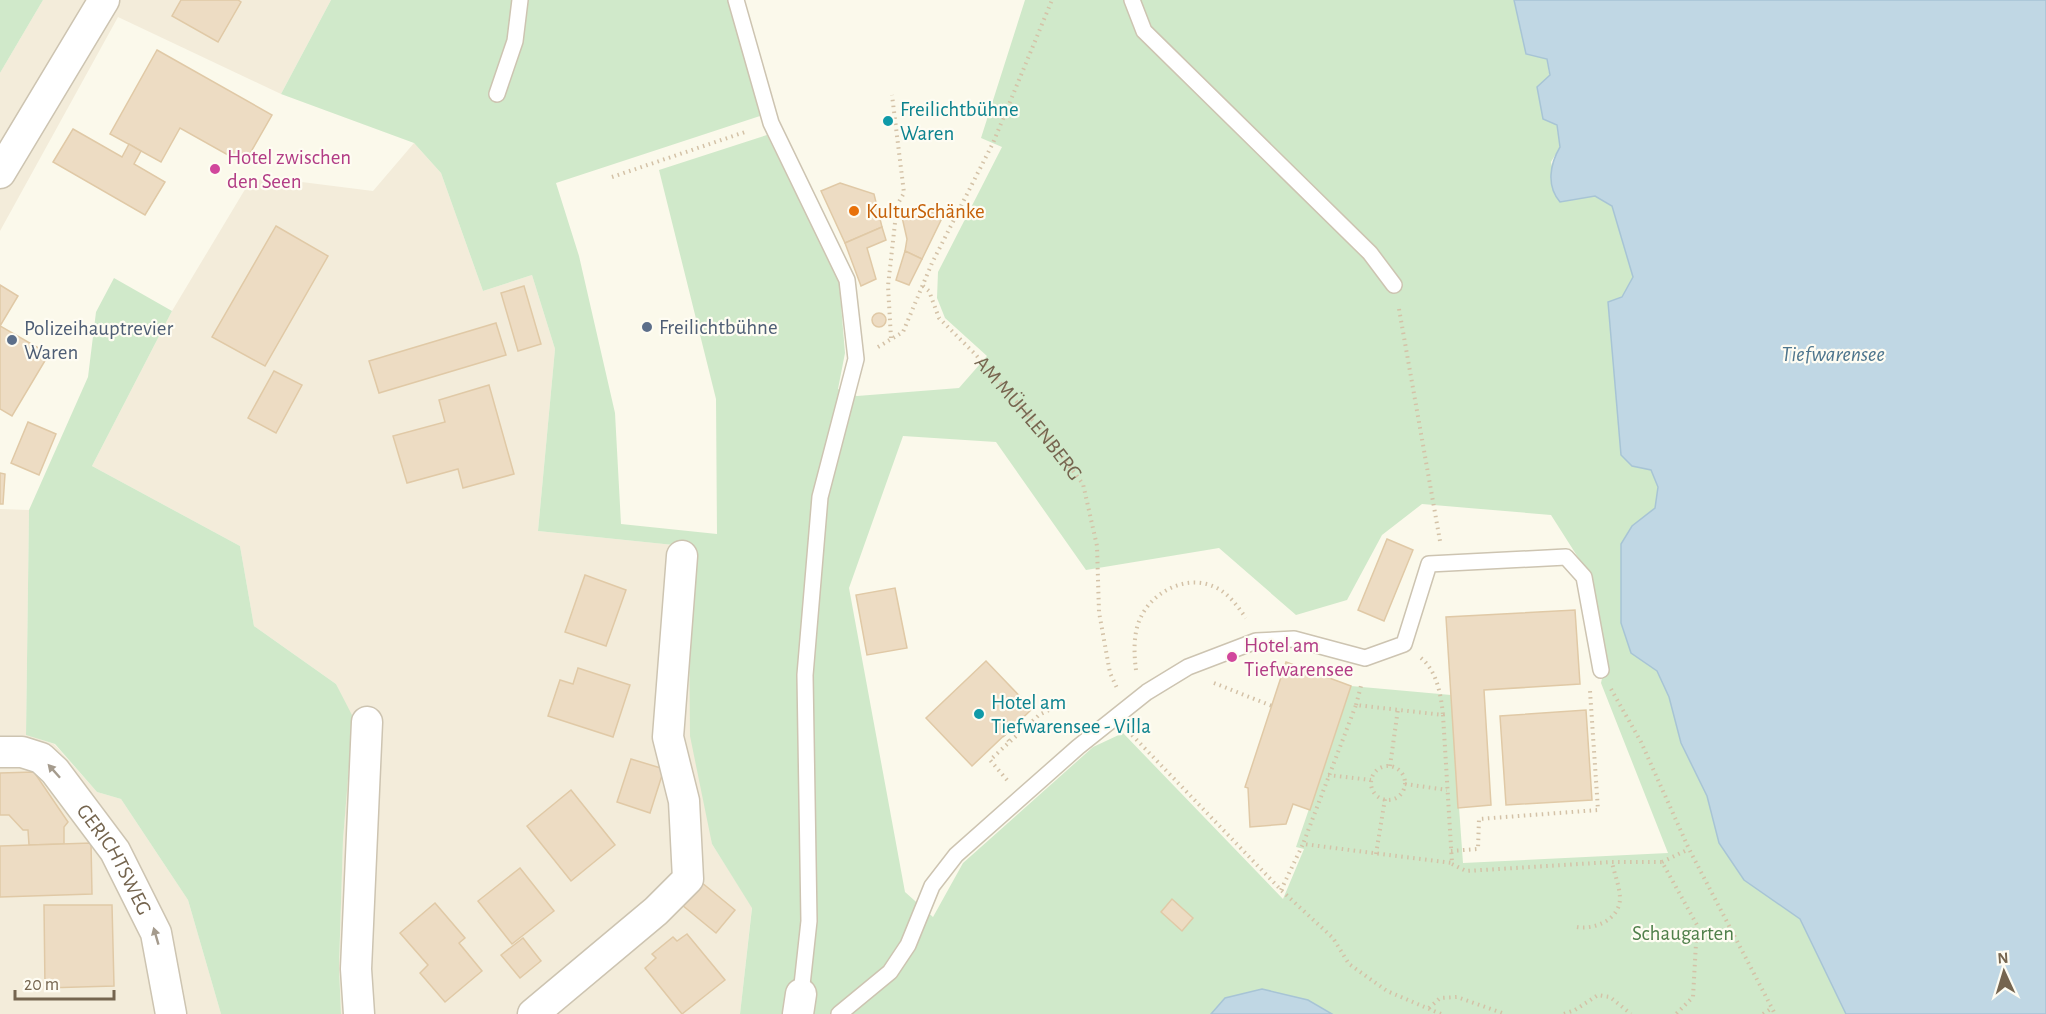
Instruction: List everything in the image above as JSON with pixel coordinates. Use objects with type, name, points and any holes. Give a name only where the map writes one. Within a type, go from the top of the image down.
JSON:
[{"type":"street","points":[[0,173],[104,0]]},
{"type":"street","points":[[533,1014],[656,911],[688,879],[684,801],[668,737],[682,556]]},
{"type":"street","points":[[359,1014],[356,969],[367,722]]},
{"type":"street","name":"GERICHTSWEG","points":[[2,752],[22,752],[41,758],[55,771],[115,851],[156,933],[171,1014]]},
{"type":"lane","points":[[497,94],[515,41],[520,0]]},
{"type":"lane","points":[[736,0],[771,123],[847,280],[856,359],[820,497],[806,675],[809,921],[800,1004]]},
{"type":"lane","points":[[1132,0],[1144,31],[1371,253],[1394,285]]},
{"type":"lane","points":[[839,1014],[890,972],[908,945],[932,886],[956,855],[1078,747],[1146,692],[1188,667],[1256,641],[1294,639],[1365,657],[1404,644],[1429,564],[1566,556],[1584,577],[1601,670]]},
{"type":"path","points":[[856,359],[903,332],[993,143],[1052,0]]},
{"type":"path","points":[[891,339],[888,286],[897,205],[904,193],[892,95]]},
{"type":"path","points":[[612,177],[771,123]]},
{"type":"path","points":[[1394,285],[1444,563]]},
{"type":"path","name":"AM MÜHLENBERG","points":[[923,286],[929,291],[939,318],[976,355],[1047,437],[1083,484],[1097,546],[1099,612],[1110,673],[1121,714],[1281,890],[1333,938],[1349,964],[1387,991],[1441,1014]]},
{"type":"path","points":[[1146,692],[1140,683],[1136,669],[1138,622],[1147,605],[1160,592],[1196,582],[1216,588],[1234,601],[1251,626],[1256,641]]},
{"type":"path","points":[[1404,644],[1428,664],[1441,694],[1452,863]]},
{"type":"path","points":[[1188,667],[1195,675],[1272,706]]},
{"type":"path","points":[[1601,670],[1641,742],[1689,849],[1775,1014]]},
{"type":"path","points":[[1451,851],[1478,849],[1479,819],[1598,810],[1590,690]]},
{"type":"path","points":[[990,760],[1039,715],[1059,705]]},
{"type":"path","points":[[1281,890],[1303,844],[1356,705],[1443,715]]},
{"type":"path","points":[[1390,766],[1398,710]]},
{"type":"path","points":[[1004,735],[1009,741]]},
{"type":"path","points":[[1390,766],[1402,773],[1405,784],[1400,795],[1385,800],[1374,792],[1371,780],[1378,770],[1390,766]]},
{"type":"path","points":[[1328,775],[1371,780]]},
{"type":"path","points":[[1405,784],[1447,790]]},
{"type":"path","points":[[1376,854],[1385,800]]},
{"type":"path","points":[[1303,844],[1452,863],[1466,871],[1612,862],[1662,862],[1689,849]]},
{"type":"path","points":[[1577,927],[1596,926],[1609,919],[1619,905],[1620,897],[1612,862]]},
{"type":"path","points":[[1662,862],[1697,925],[1693,997],[1676,1014]]},
{"type":"path","points":[[1564,1014],[1575,1010],[1598,995],[1610,997],[1631,1014]]},
{"type":"path","points":[[1429,1008],[1440,998],[1456,997],[1505,1014]]},
{"type":"path","points":[[1762,1014],[1772,1008]]},
{"type":"shaded area","points":[[43,0],[331,0],[281,94],[118,17],[0,231],[0,73]]},
{"type":"shaded area","points":[[414,143],[441,173],[483,291],[532,275],[555,349],[538,531],[693,547],[712,844],[752,907],[740,1014],[341,1014],[339,967],[343,840],[352,717],[336,684],[254,626],[240,546],[92,466],[172,311],[250,181],[270,178],[373,191]]},
{"type":"shaded area","points":[[0,509],[29,510],[26,734],[54,744],[97,792],[121,799],[188,900],[221,1014],[0,1014]]},
{"type":"green space","points":[[0,0],[43,0],[0,73]]},
{"type":"green space","name":"Schaugarten","points":[[331,0],[744,0],[732,11],[760,116],[556,183],[579,256],[615,413],[621,524],[717,534],[716,399],[659,170],[767,135],[839,281],[845,353],[838,389],[857,396],[959,388],[987,356],[945,318],[937,298],[938,272],[1002,147],[981,138],[1025,0],[1514,0],[1526,54],[1547,59],[1560,147],[1551,162],[1560,202],[1595,196],[1612,206],[1633,277],[1622,297],[1608,302],[1621,455],[1632,466],[1651,470],[1658,487],[1655,508],[1632,526],[1631,653],[1657,671],[1669,697],[1681,743],[1707,796],[1719,843],[1744,880],[1800,919],[1846,1014],[1332,1014],[1308,1000],[1225,998],[1211,1014],[740,1014],[752,908],[712,844],[690,736],[689,620],[693,547],[538,531],[555,349],[532,275],[483,291],[441,173],[414,143],[281,94]],"holes":[[[903,436],[996,442],[1086,570],[1219,548],[1296,615],[1347,600],[1382,535],[1422,504],[1551,515],[1588,573],[1604,669],[1601,683],[1668,853],[1463,863],[1451,695],[1351,686],[1296,847],[1304,849],[1283,899],[1123,733],[1093,747],[963,863],[933,917],[905,892],[849,588]]]},
{"type":"green space","points":[[114,278],[172,311],[92,466],[240,546],[254,626],[336,684],[353,717],[343,840],[339,967],[341,1014],[221,1014],[188,900],[121,799],[97,792],[55,744],[26,735],[29,510],[88,377],[96,312]]},
{"type":"water","name":"Tiefwarensee","points":[[1514,0],[2046,0],[2046,1014],[1846,1014],[1800,919],[1744,880],[1719,843],[1707,796],[1681,743],[1669,697],[1657,671],[1631,653],[1621,623],[1621,544],[1632,526],[1655,508],[1658,487],[1651,470],[1632,466],[1621,455],[1608,302],[1622,297],[1633,277],[1612,206],[1595,196],[1560,202],[1556,196],[1551,175],[1560,147],[1557,125],[1543,119],[1537,87],[1550,75],[1547,59],[1526,54]]},
{"type":"water","points":[[1262,989],[1308,1000],[1332,1014],[1211,1014],[1225,998]]},
{"type":"building","points":[[181,0],[238,0],[241,2],[218,42],[172,16]]},
{"type":"building","points":[[157,50],[272,115],[244,164],[180,128],[161,162],[110,134]]},
{"type":"building","points":[[73,129],[122,157],[129,144],[141,151],[134,164],[165,182],[145,215],[53,162]]},
{"type":"building","name":"KulturSchänke","points":[[840,183],[874,194],[882,227],[845,243],[821,191]]},
{"type":"building","points":[[946,210],[922,259],[905,251],[907,239],[902,217]]},
{"type":"building","points":[[276,226],[328,256],[265,366],[212,337]]},
{"type":"building","points":[[882,227],[886,240],[867,248],[876,279],[861,286],[845,243]]},
{"type":"building","points":[[905,251],[922,259],[909,285],[896,280]]},
{"type":"building","points":[[0,285],[18,296],[0,326]]},
{"type":"building","points":[[524,286],[541,344],[518,351],[501,293]]},
{"type":"building","points":[[879,313],[884,315],[886,320],[884,325],[879,327],[874,325],[872,320],[874,315]]},
{"type":"building","points":[[496,323],[506,355],[379,393],[369,361]]},
{"type":"building","name":"Polizeihauptrevier Waren","points":[[0,326],[49,354],[12,416],[0,409]]},
{"type":"building","points":[[274,371],[302,385],[276,433],[248,418]]},
{"type":"building","points":[[489,385],[514,474],[463,488],[458,469],[407,483],[393,436],[445,422],[439,400]]},
{"type":"building","points":[[28,422],[56,434],[39,475],[11,463]]},
{"type":"building","points":[[0,473],[5,474],[3,504],[0,504]]},
{"type":"building","points":[[1387,539],[1413,550],[1384,621],[1358,610]]},
{"type":"building","points":[[585,575],[626,590],[606,646],[565,632]]},
{"type":"building","points":[[895,588],[907,648],[867,655],[856,595]]},
{"type":"building","points":[[1575,610],[1580,684],[1484,690],[1491,805],[1458,808],[1446,617]]},
{"type":"building","name":"Hotel am Tiefwarensee - Villa","points":[[986,661],[1032,709],[972,766],[926,718]]},
{"type":"building","points":[[1286,662],[1351,686],[1310,810],[1293,804],[1286,824],[1250,827],[1248,788],[1245,787]]},
{"type":"building","points":[[578,668],[630,685],[613,737],[548,716],[560,680],[573,684]]},
{"type":"building","points":[[1586,710],[1592,800],[1506,805],[1500,716]]},
{"type":"building","points":[[631,759],[664,769],[650,813],[617,802]]},
{"type":"building","points":[[34,772],[68,822],[64,827],[64,844],[29,845],[28,830],[23,830],[9,815],[0,815],[0,773]]},
{"type":"building","points":[[571,790],[615,845],[571,881],[527,826]]},
{"type":"building","points":[[91,843],[92,894],[0,897],[0,846]]},
{"type":"building","points":[[520,868],[554,911],[512,944],[478,901]]},
{"type":"building","points":[[701,882],[735,910],[716,933],[682,905]]},
{"type":"building","points":[[1172,899],[1193,918],[1182,931],[1161,912]]},
{"type":"building","points":[[435,903],[465,938],[459,943],[482,971],[445,1002],[420,973],[428,965],[400,933]]},
{"type":"building","points":[[44,905],[112,905],[114,986],[45,988]]},
{"type":"building","points":[[687,934],[725,980],[682,1014],[645,968],[656,958],[652,954],[673,937],[677,941]]},
{"type":"building","points":[[523,938],[541,961],[520,978],[501,955]]},
{"type":"place","name":"Freilichtbühne Waren","points":[[888,121]]},
{"type":"place","name":"Hotel zwischen den Seen","points":[[215,169]]},
{"type":"place","name":"KulturSchänke","points":[[854,211]]},
{"type":"place","name":"Freilichtbühne","points":[[647,327]]},
{"type":"place","name":"Polizeihauptrevier Waren","points":[[12,340]]},
{"type":"place","name":"Hotel am Tiefwarensee","points":[[1232,657]]},
{"type":"place","name":"Hotel am Tiefwarensee - Villa","points":[[979,714]]}]
